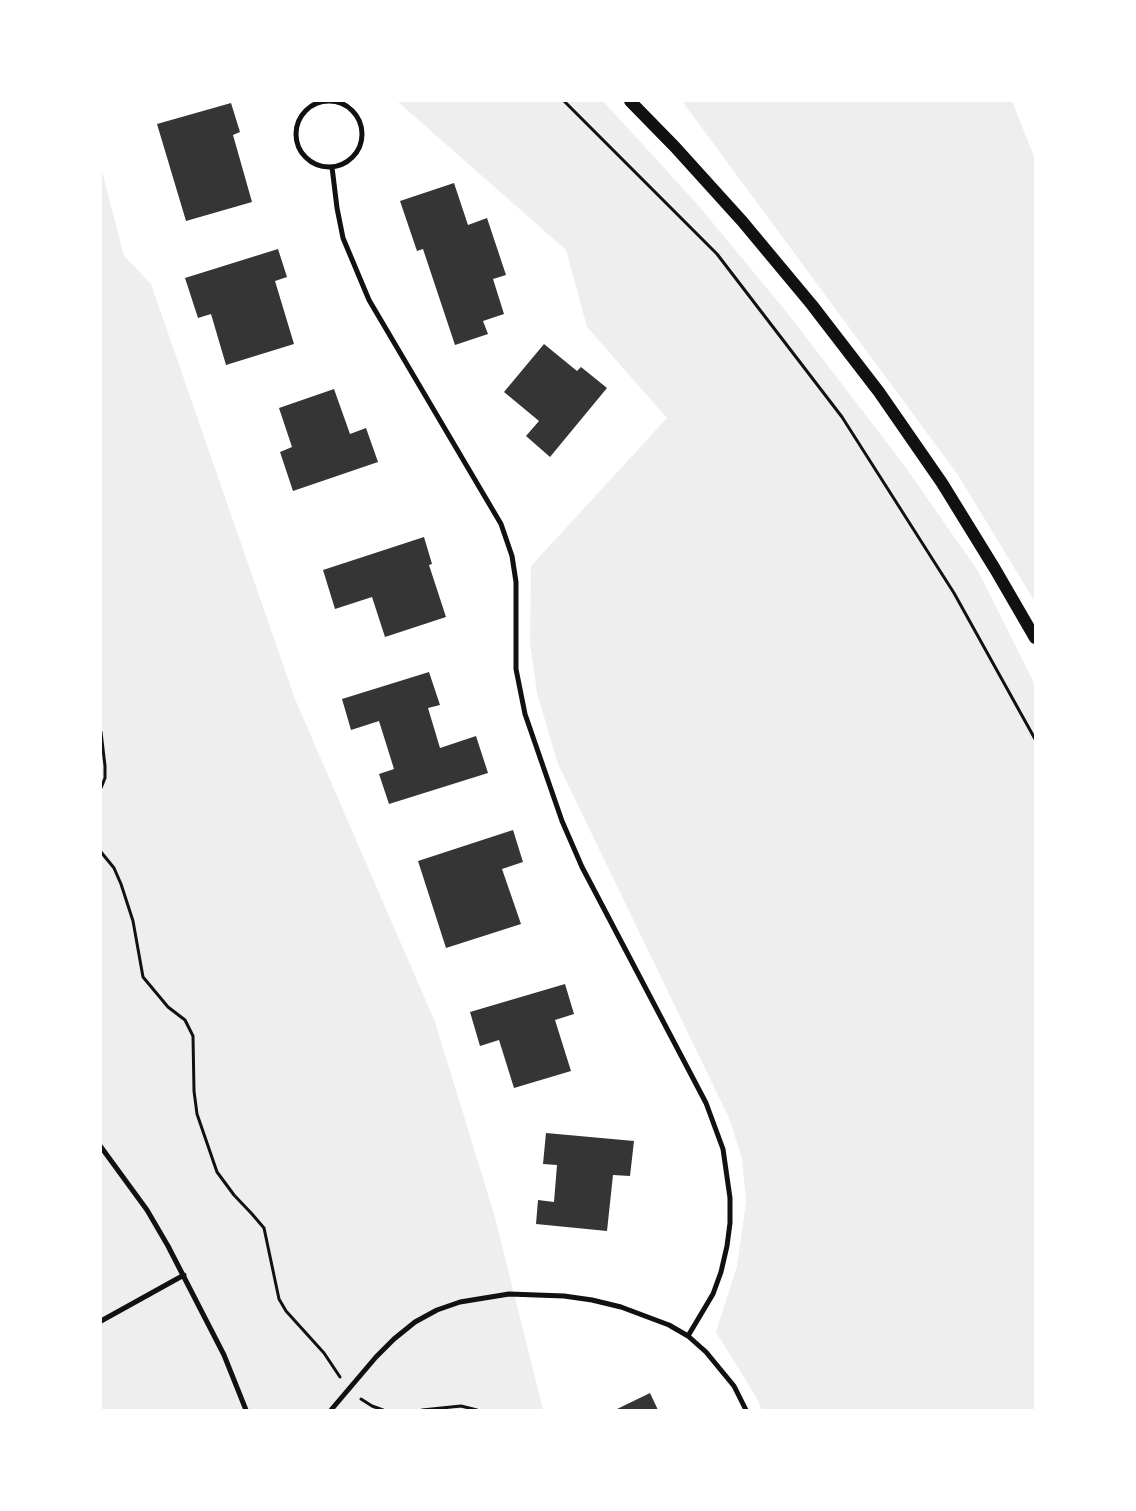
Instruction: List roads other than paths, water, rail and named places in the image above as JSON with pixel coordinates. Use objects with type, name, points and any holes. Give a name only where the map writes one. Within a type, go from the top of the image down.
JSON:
[{"type":"main road","points":[[630,101],[675,147],[742,221],[812,305],[879,392],[942,483],[1035,638]]},
{"type":"street","points":[[323,102],[334,102],[344,105],[358,120],[361,130],[361,140],[351,158],[342,164],[332,167],[320,166],[310,161],[302,154],[297,144],[298,122],[304,112],[323,102]]},
{"type":"street","points":[[332,167],[336,208],[343,238],[369,300],[501,524],[512,556],[516,582],[516,669],[525,714],[562,821],[582,867],[706,1103],[723,1149],[730,1198],[727,1246],[721,1272],[713,1294],[688,1336]]},
{"type":"street","points":[[101,1147],[147,1210],[184,1275],[224,1355],[246,1410]]},
{"type":"street","points":[[101,1321],[184,1275]]},
{"type":"street","points":[[331,1410],[394,1339],[415,1322],[437,1310],[460,1302],[509,1294],[538,1294],[592,1300],[621,1307],[670,1325],[688,1336],[706,1352],[734,1386],[746,1410]]}]
